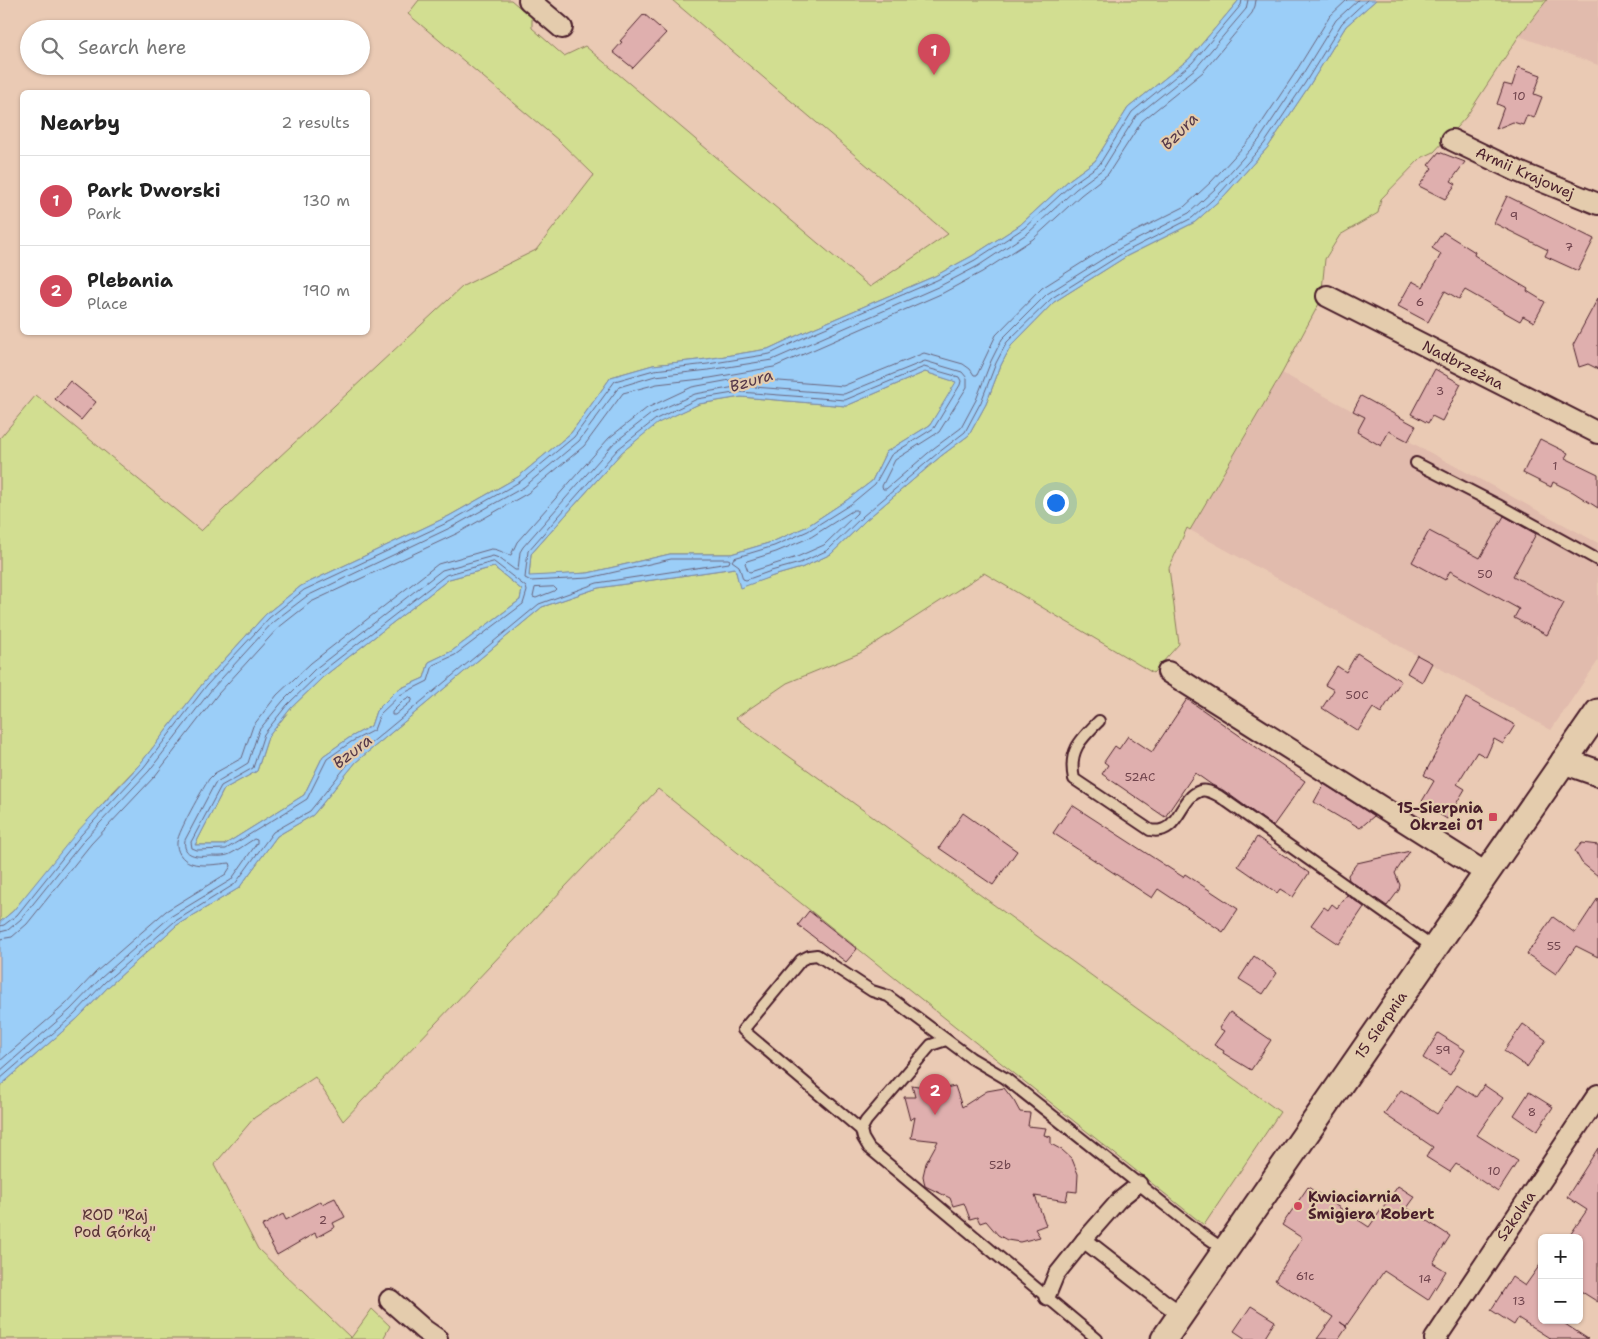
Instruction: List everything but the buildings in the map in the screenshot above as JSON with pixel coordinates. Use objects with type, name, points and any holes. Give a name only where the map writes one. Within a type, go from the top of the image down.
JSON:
[{"type":"street","points":[[529,0],[562,28]]},
{"type":"street","name":"Armii Krajowej","points":[[1452,140],[1519,172],[1598,204]]},
{"type":"street","name":"Nadbrzeżna","points":[[1327,296],[1598,433]]},
{"type":"street","points":[[1168,672],[1486,874]]},
{"type":"street","name":"15 Sierpnia","points":[[1164,1339],[1598,712]]},
{"type":"street","points":[[1564,761],[1598,773]]},
{"type":"street","name":"Szkolna","points":[[1435,1339],[1598,1095]]},
{"type":"street","points":[[1047,1297],[1056,1275],[1084,1240],[1119,1200],[1139,1184]]},
{"type":"street","points":[[1084,1240],[1181,1314]]},
{"type":"street","points":[[390,1300],[437,1339]]},
{"type":"lane","points":[[1416,463],[1498,505],[1598,560]]},
{"type":"lane","points":[[1099,721],[1082,738],[1075,750],[1071,766],[1074,779],[1150,830],[1158,832],[1166,829],[1192,797],[1200,791],[1208,791],[1218,796],[1434,948]]},
{"type":"lane","points":[[861,1130],[743,1030],[801,960],[809,956],[817,954],[872,991],[888,996],[971,1058],[1005,1078],[1199,1232],[1225,1250]]},
{"type":"lane","points":[[946,1040],[931,1045],[866,1121],[861,1130],[862,1138],[869,1148],[1097,1339]]},
{"type":"shaded area","points":[[1547,0],[1598,0],[1598,65],[1519,36]]},
{"type":"shaded area","points":[[1282,373],[1598,543],[1598,661],[1551,730],[1190,530]]},
{"type":"green space","points":[[419,0],[511,0],[532,18],[532,28],[564,56],[585,46],[870,287],[948,234],[672,0],[1239,0],[1189,59],[1128,108],[1095,161],[1069,180],[1020,225],[972,256],[935,276],[768,349],[653,365],[611,377],[571,433],[518,477],[449,516],[301,586],[266,614],[204,682],[140,764],[112,793],[13,911],[0,922],[0,438],[36,395],[201,531],[463,286],[536,250],[594,175],[558,140],[408,14]]},
{"type":"green space","name":"ROD \"Raj Pod Górką\"","points":[[1376,0],[1547,0],[1519,36],[1466,117],[1434,152],[1421,158],[1381,199],[1378,213],[1340,235],[1325,259],[1321,300],[1282,373],[1190,530],[1187,528],[1169,568],[1179,644],[1153,673],[984,573],[860,653],[787,683],[736,718],[1280,1112],[1204,1225],[658,789],[343,1121],[315,1077],[254,1118],[214,1165],[258,1249],[351,1338],[372,1309],[390,1326],[383,1339],[0,1339],[0,1086],[78,1018],[109,986],[177,925],[239,888],[277,836],[313,815],[356,762],[542,607],[598,588],[735,568],[740,587],[801,568],[831,554],[866,520],[941,456],[969,435],[986,404],[1001,365],[1011,346],[1054,302],[1127,256],[1195,222],[1224,196],[1268,147],[1346,26]]},
{"type":"green space","points":[[925,372],[957,382],[930,425],[886,452],[872,481],[806,527],[772,542],[731,554],[670,554],[588,573],[529,577],[531,554],[622,452],[657,423],[699,404],[741,397],[846,406]]},
{"type":"green space","points":[[494,567],[522,590],[520,600],[452,651],[429,662],[424,678],[397,690],[376,711],[371,726],[323,756],[304,795],[224,845],[195,845],[224,789],[257,771],[268,737],[291,708],[323,677],[449,579]]},
{"type":"water","name":"Bzura","points":[[1239,0],[1376,0],[1346,26],[1268,147],[1224,196],[1195,222],[1127,256],[1054,302],[1011,346],[1001,365],[986,404],[969,435],[941,456],[866,520],[831,554],[801,568],[740,588],[735,568],[598,588],[542,607],[356,762],[313,815],[277,836],[239,888],[177,925],[109,986],[78,1018],[0,1086],[0,922],[13,911],[77,832],[140,764],[204,682],[266,614],[301,586],[449,516],[518,477],[571,433],[611,377],[653,365],[768,349],[935,276],[972,256],[1020,225],[1069,180],[1095,161],[1128,108],[1189,59]],"holes":[[[925,372],[956,382],[930,425],[886,452],[872,481],[806,527],[772,542],[731,554],[670,554],[588,573],[529,576],[531,554],[622,452],[658,423],[699,404],[741,397],[846,406]],[[494,567],[522,590],[520,600],[452,651],[429,662],[424,678],[397,690],[376,711],[371,726],[323,756],[304,795],[224,845],[195,845],[224,789],[257,771],[268,737],[291,708],[323,677],[449,579]]]},
{"type":"place","name":"Park Dworski","points":[[934,75]]},
{"type":"place","name":"15-Sierpnia Okrzei 01","points":[[1493,817]]},
{"type":"place","name":"Plebania","points":[[935,1115]]},
{"type":"place","name":"Kwiaciarnia Śmigiera Robert","points":[[1298,1206]]}]
